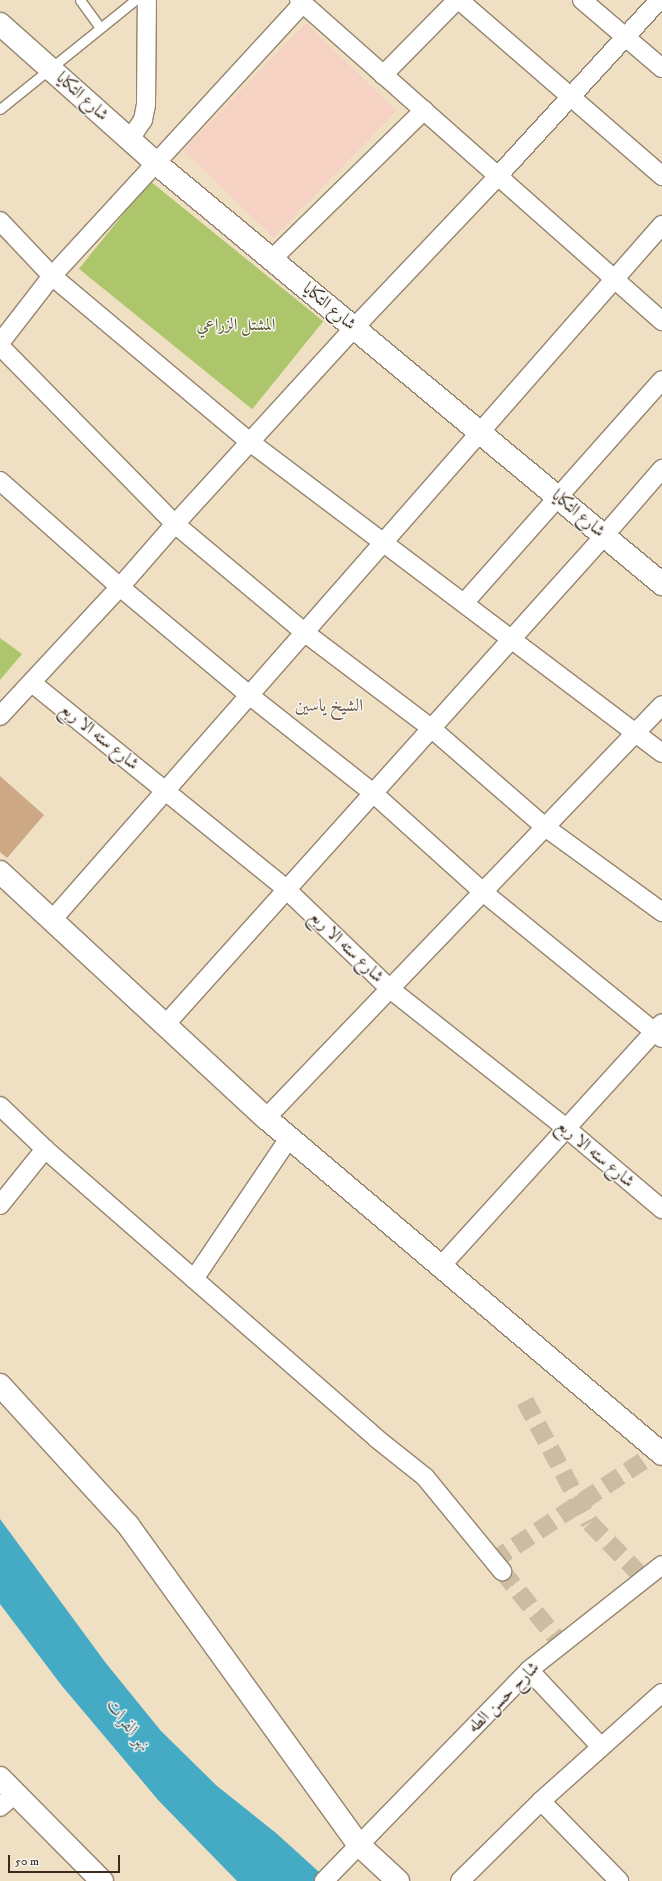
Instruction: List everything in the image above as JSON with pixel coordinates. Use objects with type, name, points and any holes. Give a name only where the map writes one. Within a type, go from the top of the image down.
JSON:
[{"type":"street","points":[[130,139],[143,120],[146,105],[147,0]]},
{"type":"street","points":[[383,75],[458,0],[662,176]]},
{"type":"street","points":[[582,0],[662,68]]},
{"type":"street","points":[[0,716],[120,587],[175,524],[354,328],[498,176],[659,0]]},
{"type":"street","points":[[0,343],[52,276],[157,164],[301,2],[662,321]]},
{"type":"street","name":"شارع التكايا","points":[[0,24],[157,164],[662,584]]},
{"type":"street","points":[[272,259],[424,110]]},
{"type":"street","points":[[0,221],[52,276],[250,442],[662,753]]},
{"type":"street","points":[[52,920],[662,225]]},
{"type":"street","points":[[0,346],[175,524],[304,632],[431,728],[545,827],[662,912]]},
{"type":"street","points":[[464,603],[662,380]]},
{"type":"street","points":[[165,1025],[512,639],[662,469]]},
{"type":"street","points":[[0,481],[120,587],[250,695],[373,793],[483,892],[659,1031],[566,1128],[441,1266]]},
{"type":"street","name":"شارع سته الا ربع","points":[[32,683],[286,889],[390,989],[659,1202]]},
{"type":"street","points":[[266,1118],[662,705]]},
{"type":"street","points":[[0,872],[266,1118],[661,1451]]},
{"type":"street","points":[[0,1106],[45,1149],[376,1438],[425,1477],[502,1571]]},
{"type":"street","points":[[194,1279],[290,1138]]},
{"type":"street","points":[[0,1205],[45,1149]]},
{"type":"street","points":[[0,1385],[128,1525],[359,1845],[398,1881]]},
{"type":"street","name":"شارح حسن الطه","points":[[324,1881],[529,1670],[662,1565]]},
{"type":"street","points":[[529,1670],[601,1748]]},
{"type":"street","points":[[460,1881],[541,1801],[662,1693]]},
{"type":"street","points":[[0,1778],[8,1801],[102,1881]]},
{"type":"street","points":[[541,1801],[619,1881]]},
{"type":"lane","points":[[80,0],[100,28]]},
{"type":"lane","points":[[0,109],[135,0]]},
{"type":"shaded area","points":[[306,23],[397,111],[274,238],[183,150]]},
{"type":"green space","name":"المشتل الزراعي","points":[[150,181],[323,321],[252,409],[79,269]]},
{"type":"green space","points":[[0,638],[22,654],[0,680]]},
{"type":"water","name":"نهر الفرات","points":[[0,1519],[105,1662],[161,1731],[217,1786],[276,1833],[329,1881],[237,1881],[159,1801],[62,1686],[0,1604]]},
{"type":"building","points":[[0,776],[44,815],[7,858],[0,852]]},
{"type":"tunnel","points":[[525,1401],[590,1523],[644,1579]]},
{"type":"tunnel","points":[[493,1561],[658,1451]]},
{"type":"tunnel","points":[[502,1571],[562,1645]]},
{"type":"district","name":"الشيخ ياسين","points":[[329,706]]}]
